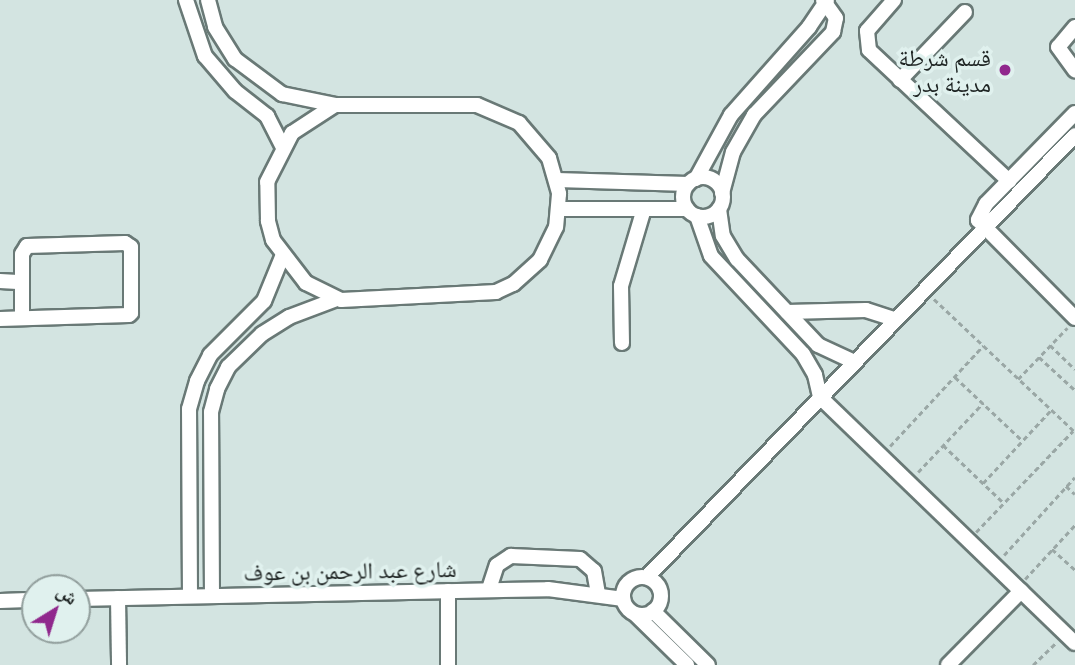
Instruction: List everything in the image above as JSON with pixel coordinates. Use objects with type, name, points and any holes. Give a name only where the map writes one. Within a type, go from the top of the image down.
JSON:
[{"type":"street","points":[[186,0],[205,57],[235,92],[267,116],[282,146]]},
{"type":"street","points":[[208,0],[224,44],[249,73],[282,94],[335,105],[477,105],[499,111],[536,139],[557,180],[559,209],[550,244],[540,260],[520,279],[496,292],[337,299],[289,317],[262,334],[228,367],[217,389],[211,412],[212,596]]},
{"type":"street","points":[[894,0],[870,25],[865,37],[869,50],[1009,181]]},
{"type":"street","points":[[854,362],[826,351],[729,249],[719,209],[733,152],[754,115],[833,32],[836,18],[825,1],[809,27],[731,115],[683,196],[711,256],[803,354],[816,375],[820,397],[1070,639]]},
{"type":"street","points":[[900,80],[965,12]]},
{"type":"street","points":[[1075,27],[1058,47],[1075,70]]},
{"type":"street","points":[[335,105],[304,121],[282,146],[270,173],[266,202],[270,230],[282,257],[306,283],[337,299]]},
{"type":"street","points":[[1075,113],[982,209],[978,220],[983,229],[1075,319]]},
{"type":"street","points":[[687,665],[623,599],[630,580],[647,577],[1075,135]]},
{"type":"street","points":[[557,180],[715,181],[722,193]]},
{"type":"street","points":[[559,209],[644,209],[692,213],[719,209]]},
{"type":"street","points":[[622,343],[621,286],[644,209]]},
{"type":"street","points":[[0,319],[22,318],[131,313],[132,250],[125,243],[30,244],[22,254],[22,318]]},
{"type":"street","points":[[190,596],[189,409],[197,381],[210,355],[264,301],[282,257]]},
{"type":"street","points":[[0,281],[22,282]]},
{"type":"street","points":[[787,312],[866,310],[894,319]]},
{"type":"street","points":[[489,589],[497,565],[511,556],[580,559],[594,571],[598,594]]},
{"type":"street","points":[[647,577],[660,590],[653,611]]},
{"type":"street","name":"شارع عبد الرحمن بن عوف","points":[[91,599],[489,589],[598,594],[623,599]]},
{"type":"street","points":[[948,665],[1019,589]]},
{"type":"street","points":[[448,591],[448,665]]},
{"type":"street","points":[[118,598],[119,665]]},
{"type":"street","points":[[0,601],[21,600]]},
{"type":"street","points":[[635,614],[653,611]]},
{"type":"street","points":[[653,611],[708,665]]},
{"type":"path","points":[[924,290],[1074,431],[969,540]]},
{"type":"path","points":[[1018,379],[1075,319]]},
{"type":"path","points":[[1050,345],[1075,369]]},
{"type":"path","points":[[881,456],[983,346]]},
{"type":"path","points":[[1039,357],[1075,390]]},
{"type":"path","points":[[955,377],[1023,441]]},
{"type":"path","points":[[908,482],[983,403]]},
{"type":"path","points":[[983,483],[1051,410]]},
{"type":"path","points":[[943,445],[1004,503]]},
{"type":"path","points":[[994,565],[1075,477]]},
{"type":"path","points":[[1066,486],[1075,494]]},
{"type":"path","points":[[1019,589],[1075,525]]},
{"type":"path","points":[[1052,549],[1075,570]]},
{"type":"path","points":[[1033,665],[1070,639]]},
{"type":"path","points":[[1038,661],[1042,665]]},
{"type":"place","name":"قسم شرطة مدينة بدر","points":[[1005,70]]}]
